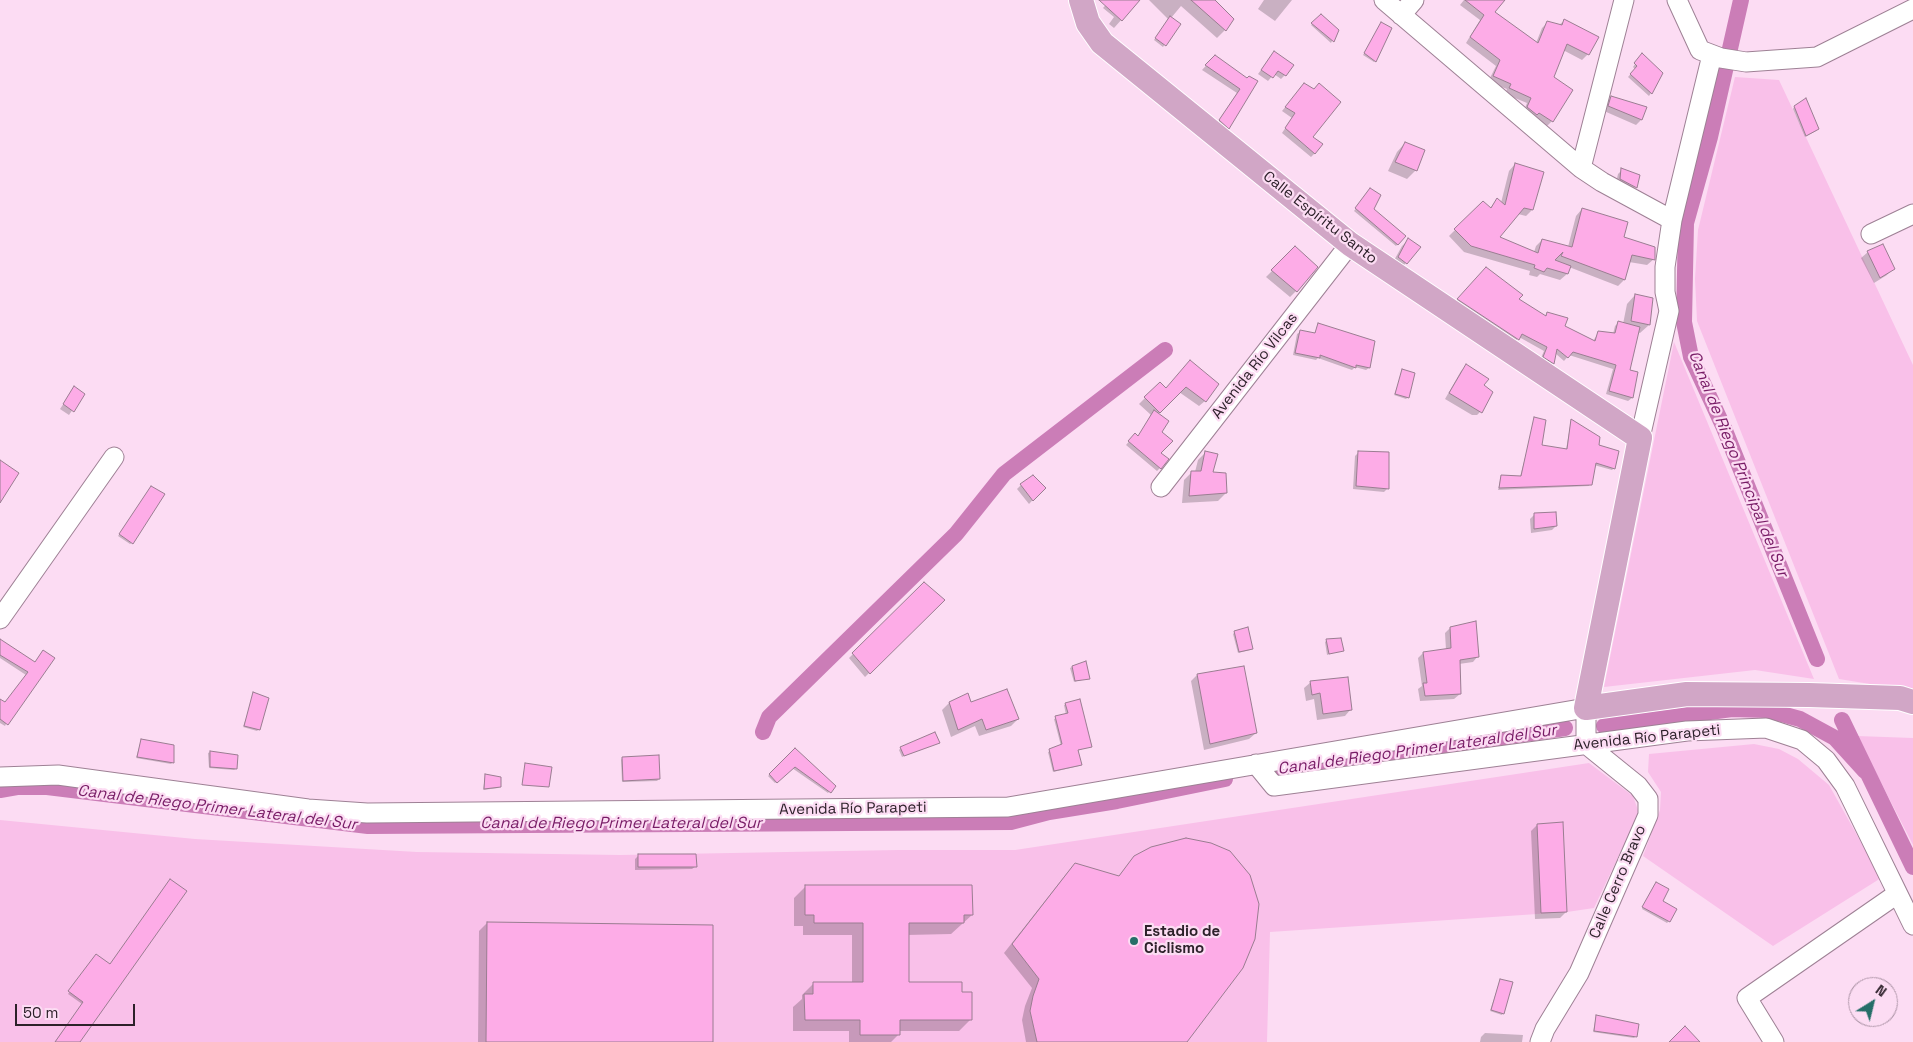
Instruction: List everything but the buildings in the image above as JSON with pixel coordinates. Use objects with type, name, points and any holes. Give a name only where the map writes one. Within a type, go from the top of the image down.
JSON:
[{"type":"main road","name":"Calle Espíritu Santo","points":[[1081,0],[1088,23],[1102,43],[1350,244],[1640,438]]},
{"type":"main road","points":[[1586,708],[1640,438]]},
{"type":"main road","name":"Avenida Río Parapeti","points":[[1586,708],[1687,694],[1900,698],[1913,702]]},
{"type":"street","points":[[1384,0],[1581,168],[1602,182],[1672,220]]},
{"type":"street","points":[[1401,15],[1414,0]]},
{"type":"street","points":[[1581,168],[1624,0]]},
{"type":"street","points":[[1677,0],[1700,50],[1723,58],[1746,62],[1817,57],[1913,9]]},
{"type":"street","points":[[1640,438],[1669,311],[1665,267],[1672,220],[1723,58]]},
{"type":"street","points":[[1871,234],[1913,214]]},
{"type":"street","name":"Avenida Río Vilcas","points":[[1161,487],[1350,244]]},
{"type":"street","points":[[0,619],[114,457]]},
{"type":"street","points":[[1586,708],[1586,744]]},
{"type":"street","name":"Avenida Río Parapeti","points":[[2,774],[58,775],[308,810],[377,813],[1008,807],[1586,708]]},
{"type":"street","name":"Avenida Río Parapeti","points":[[1256,764],[1274,786],[1687,731],[1766,728],[1802,740],[1826,760],[1845,786],[1913,924]]},
{"type":"street","name":"Calle Cerro Bravo","points":[[1540,1042],[1545,1029],[1579,973],[1648,815],[1648,799],[1638,786],[1586,744]]},
{"type":"street","points":[[1774,1042],[1747,998],[1897,894]]},
{"type":"shaded area","points":[[1735,77],[1779,80],[1913,365],[1913,691],[1839,679],[1697,321],[1695,279],[1698,230]]},
{"type":"shaded area","points":[[1674,342],[1814,679],[1755,670],[1604,687]]},
{"type":"shaded area","points":[[1857,736],[1913,738],[1913,845]]},
{"type":"shaded area","points":[[1754,744],[1779,749],[1798,759],[1829,785],[1881,878],[1773,946],[1643,856],[1660,810],[1661,792],[1648,772],[1649,754]]},
{"type":"shaded area","points":[[1589,763],[1633,796],[1639,813],[1594,908],[1567,912],[1270,932],[1267,1042],[0,1042],[0,820],[195,839],[417,852],[620,855],[1015,850]]},
{"type":"waterway","name":"Canal de Riego Principal del Sur","points":[[1741,0],[1710,137],[1686,223],[1684,322],[1691,357],[1724,428],[1817,659]]},
{"type":"waterway","points":[[763,732],[769,717],[956,534],[1004,474],[1165,350]]},
{"type":"waterway","name":"Canal de Riego Primer Lateral del Sur","points":[[1604,726],[1732,709],[1767,710],[1800,719],[1835,738],[1865,771]]},
{"type":"waterway","name":"Canal de Riego Principal del Sur","points":[[1842,720],[1913,867]]},
{"type":"waterway","name":"Canal de Riego Primer Lateral del Sur","points":[[1268,772],[1565,728]]},
{"type":"waterway","name":"Canal de Riego Primer Lateral del Sur","points":[[0,790],[17,787],[47,787],[368,826],[1011,822],[1049,812],[1117,801],[1225,779]]},
{"type":"place","name":"Estadio de Ciclismo","points":[[1134,941]]}]
